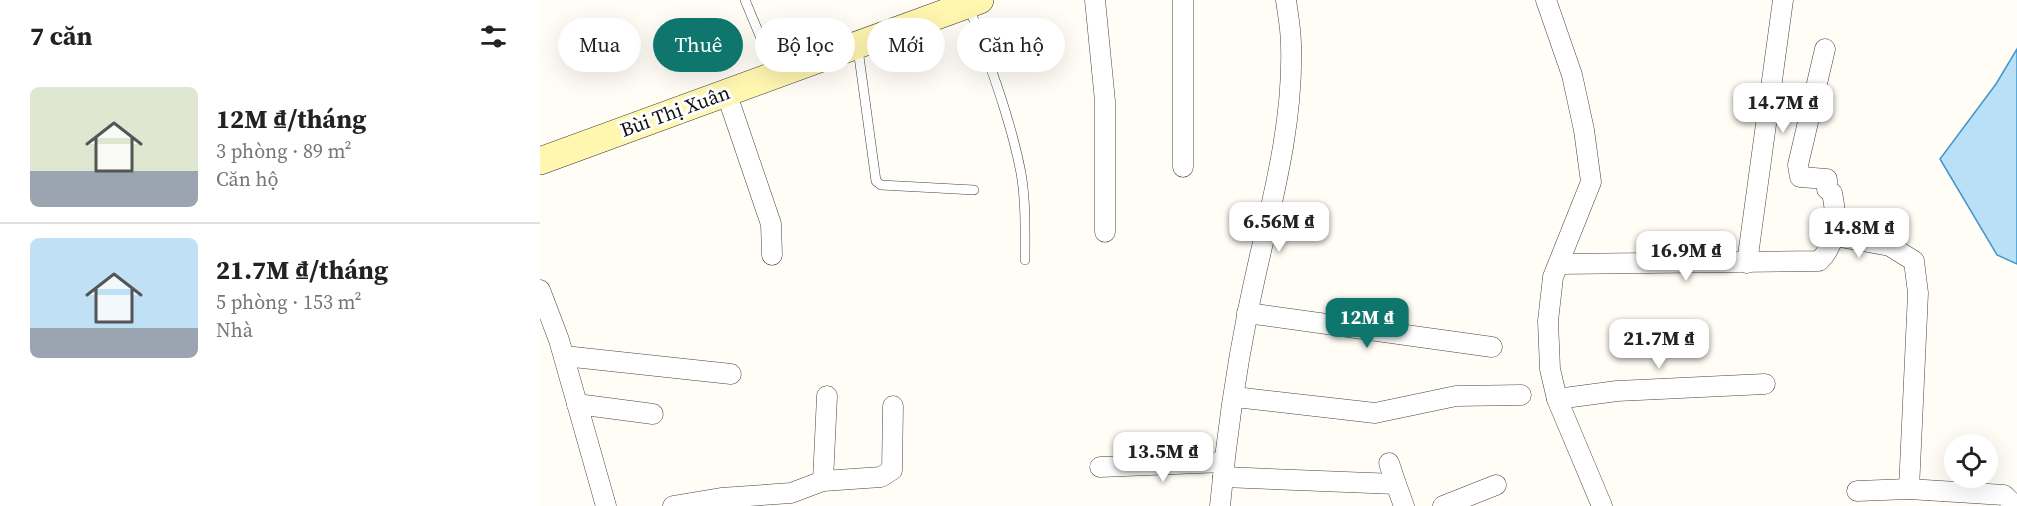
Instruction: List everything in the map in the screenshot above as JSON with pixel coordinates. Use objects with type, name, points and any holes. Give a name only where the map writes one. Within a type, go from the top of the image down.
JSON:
[{"type":"main road","name":"Bùi Thị Xuân","points":[[540,161],[974,2]]},
{"type":"street","points":[[1095,0],[1105,101],[1106,232]]},
{"type":"street","points":[[1183,0],[1183,167]]},
{"type":"street","points":[[1220,506],[1247,313],[1280,160],[1287,114],[1291,46],[1286,0]]},
{"type":"street","points":[[1546,0],[1572,75],[1584,130],[1591,182],[1550,292],[1548,321],[1550,369],[1557,399],[1602,506]]},
{"type":"street","points":[[1747,263],[1783,0]]},
{"type":"street","points":[[1560,264],[1819,261],[1826,255],[1835,236],[1834,201],[1832,193],[1827,189],[1827,179],[1800,177],[1798,165],[1826,49]]},
{"type":"street","points":[[726,92],[771,224],[772,255]]},
{"type":"street","points":[[1835,236],[1890,246],[1914,261],[1918,293],[1909,489]]},
{"type":"street","points":[[540,290],[564,356],[606,506]]},
{"type":"street","points":[[1247,313],[1492,347]]},
{"type":"street","points":[[564,356],[731,374]]},
{"type":"street","points":[[1557,399],[1617,391],[1765,384]]},
{"type":"street","points":[[1235,397],[1375,412],[1456,396],[1521,395]]},
{"type":"street","points":[[823,481],[827,396]]},
{"type":"street","points":[[577,404],[653,414]]},
{"type":"street","points":[[673,506],[721,498],[791,493],[823,481],[881,477],[892,470],[893,406]]},
{"type":"street","points":[[1389,463],[1404,506]]},
{"type":"street","points":[[1100,467],[1224,470],[1396,484]]},
{"type":"street","points":[[1443,506],[1496,484]]},
{"type":"street","points":[[1857,491],[1909,489],[2004,495],[2015,504]]},
{"type":"lane","points":[[745,0],[776,74]]},
{"type":"lane","points":[[974,2],[1021,173],[1025,209],[1025,260]]},
{"type":"lane","points":[[858,46],[876,181],[880,185],[974,190]]},
{"type":"water","points":[[2017,49],[2017,264],[1997,255],[1940,159],[1996,84]]}]
